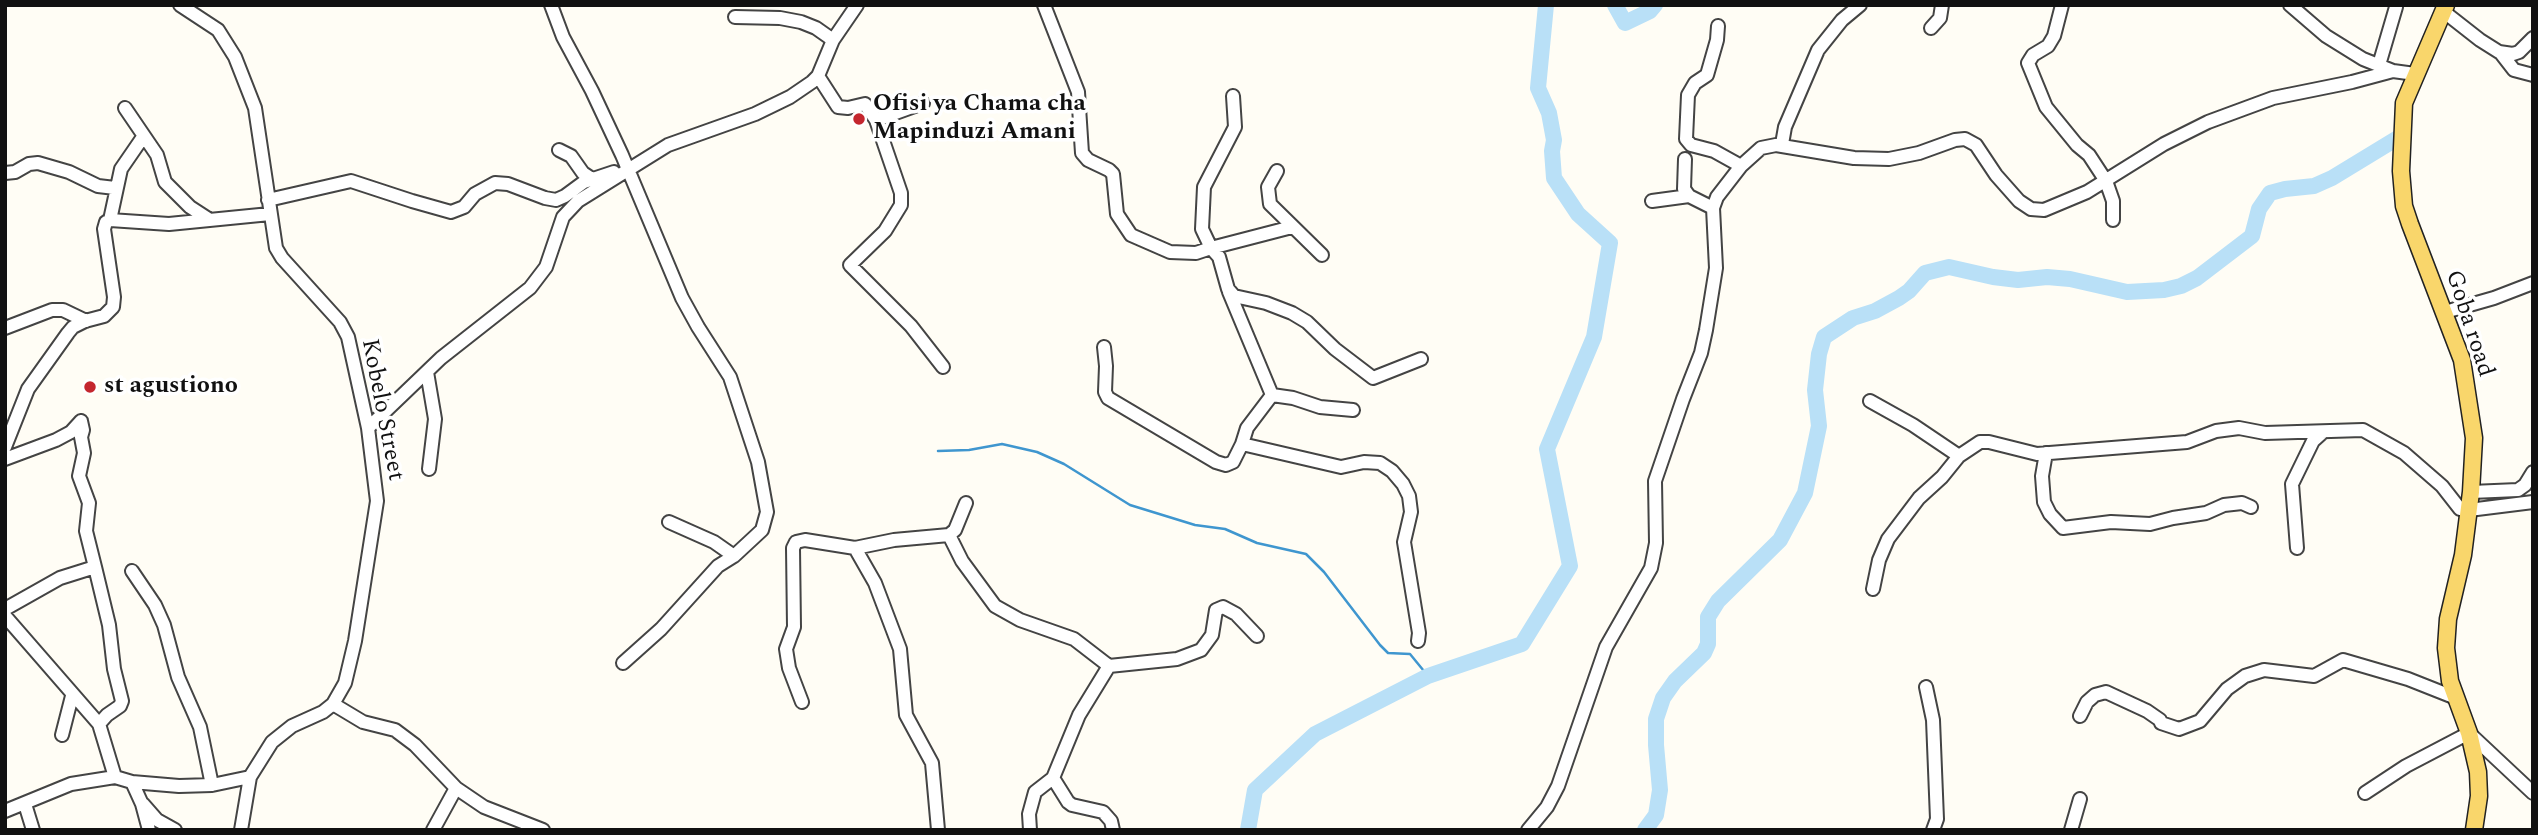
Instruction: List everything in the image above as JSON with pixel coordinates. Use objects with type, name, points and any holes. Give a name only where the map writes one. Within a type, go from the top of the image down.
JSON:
[{"type":"main road","name":"Goba road","points":[[2445,8],[2404,103],[2401,171],[2404,205],[2462,360],[2472,418],[2474,438],[2469,510],[2463,555],[2447,630],[2448,671],[2469,733],[2479,786],[2474,830]]},
{"type":"street","points":[[551,5],[563,37],[592,91],[682,298],[730,377],[758,462],[767,512],[762,530],[734,556],[718,566],[661,629],[623,663]]},
{"type":"street","points":[[368,428],[458,343],[530,288],[546,267],[563,217],[578,201],[667,145],[790,97],[818,76],[833,40],[857,5]]},
{"type":"street","points":[[1044,5],[1078,92],[1082,153],[1088,160],[1113,174],[1119,219],[1131,235],[1170,252],[1196,253],[1292,227]]},
{"type":"street","points":[[1782,144],[1785,127],[1818,50],[1842,20],[1860,5]]},
{"type":"street","points":[[1931,28],[1940,18],[1942,5]]},
{"type":"street","points":[[2062,5],[2054,36],[2048,46],[2032,55],[2028,63],[2046,107],[2088,155],[2106,181],[2113,201],[2113,220]]},
{"type":"street","points":[[2290,5],[2326,36],[2363,58],[2393,71],[2415,74]]},
{"type":"street","name":"Kobelo Street","points":[[189,7],[218,30],[235,57],[255,108],[275,243],[282,258],[331,312],[348,337],[368,428],[377,501],[375,519],[351,667],[333,704]]},
{"type":"street","points":[[2379,65],[2396,7]]},
{"type":"street","points":[[2445,8],[2480,40],[2500,52],[2514,70],[2533,75]]},
{"type":"street","points":[[735,17],[780,18],[802,22],[816,27],[833,40]]},
{"type":"street","points":[[1718,26],[1707,75],[1695,83],[1688,95],[1686,139],[1691,145],[1714,151],[1741,166]]},
{"type":"street","points":[[2500,52],[2519,52],[2533,38]]},
{"type":"street","points":[[1528,830],[1547,807],[1558,786],[1606,648],[1651,568],[1656,543],[1655,481],[1701,354],[1706,330],[1717,261],[1713,208],[1717,197],[1741,166],[1761,148],[1782,144],[1854,158],[1889,159],[1965,139],[1976,145],[2011,192],[2031,209],[2044,210],[2071,200],[2164,144],[2232,112],[2273,98],[2393,71]]},
{"type":"street","points":[[818,76],[838,107],[865,104],[876,120],[901,193],[901,205],[885,231],[850,265],[911,326],[943,367]]},
{"type":"street","points":[[1233,96],[1235,127],[1204,187],[1202,229],[1210,248],[1219,257],[1228,289],[1272,395]]},
{"type":"street","points":[[876,120],[923,103]]},
{"type":"street","points":[[125,108],[157,155],[165,182],[173,192],[210,220]]},
{"type":"street","points":[[110,220],[121,169],[143,137]]},
{"type":"street","points":[[559,150],[571,156],[583,173],[592,179]]},
{"type":"street","points":[[1685,159],[1684,189],[1689,196],[1713,208]]},
{"type":"street","points":[[5,173],[38,163],[69,172],[98,186],[115,188]]},
{"type":"street","points":[[5,447],[28,389],[73,327],[111,312],[114,302],[104,229],[106,222],[110,220],[169,224],[210,220],[269,207],[351,181],[451,212],[464,207],[475,194],[495,183],[508,184],[556,200],[592,179],[625,171]]},
{"type":"street","points":[[1277,171],[1268,187],[1269,200],[1292,227],[1322,255]]},
{"type":"street","points":[[1652,201],[1689,196]]},
{"type":"street","points":[[2445,312],[2533,283]]},
{"type":"street","points":[[1228,289],[1234,296],[1266,303],[1307,322],[1335,349],[1373,378],[1421,359]]},
{"type":"street","points":[[5,328],[52,310],[63,310],[86,321]]},
{"type":"street","points":[[1104,347],[1105,392],[1108,398],[1216,462],[1226,465],[1237,458],[1247,428],[1272,395]]},
{"type":"street","points":[[427,372],[435,419],[429,469]]},
{"type":"street","points":[[1272,395],[1321,407],[1353,410]]},
{"type":"street","points":[[1870,401],[1913,425],[1959,456]]},
{"type":"street","points":[[5,459],[56,440],[71,432],[80,421],[83,422],[81,437],[84,453],[79,476],[89,503],[86,531],[122,701],[120,706],[99,724]]},
{"type":"street","points":[[1872,589],[1879,560],[1888,539],[1919,498],[1942,477],[1959,456],[1980,442],[2037,454],[2187,442],[2216,431],[2239,428],[2265,433],[2363,430],[2404,453],[2434,479],[2457,507],[2469,510],[2533,502]]},
{"type":"street","points":[[2297,548],[2292,484],[2313,441],[2323,432]]},
{"type":"street","points":[[1242,444],[1341,467],[1380,463],[1392,471],[1409,496],[1411,512],[1404,542],[1419,633],[1418,641]]},
{"type":"street","points":[[2046,453],[2042,477],[2044,502],[2050,514],[2063,528],[2111,522],[2150,524],[2206,513],[2224,505],[2242,503],[2251,507]]},
{"type":"street","points":[[2471,492],[2518,489],[2525,485],[2533,472]]},
{"type":"street","points":[[802,702],[789,668],[786,649],[794,627],[793,548],[796,542],[805,540],[855,548],[894,540],[949,535],[955,530],[967,503]]},
{"type":"street","points":[[669,522],[714,542],[734,556]]},
{"type":"street","points":[[949,535],[968,570],[995,606],[1020,620],[1074,639],[1109,666],[1177,659],[1201,650],[1212,635],[1216,610],[1223,607],[1236,614],[1257,636]]},
{"type":"street","points":[[855,548],[875,583],[897,639],[906,715],[932,763],[938,830]]},
{"type":"street","points":[[5,609],[13,602],[60,578],[95,567]]},
{"type":"street","points":[[132,571],[155,605],[164,625],[178,677],[200,727],[212,785]]},
{"type":"street","points":[[5,616],[99,724],[115,776]]},
{"type":"street","points":[[2080,716],[2087,702],[2095,695],[2106,692],[2155,716],[2161,723],[2179,729],[2200,721],[2227,689],[2245,676],[2264,670],[2314,676],[2343,660],[2408,679],[2456,698]]},
{"type":"street","points":[[1030,830],[1029,814],[1035,792],[1053,778],[1079,715],[1109,666]]},
{"type":"street","points":[[1926,687],[1933,720],[1937,819],[1933,830]]},
{"type":"street","points":[[62,735],[72,696]]},
{"type":"street","points":[[241,830],[250,777],[272,742],[280,734],[333,704],[363,722],[395,730],[415,745],[456,788],[484,807],[522,825],[543,830]]},
{"type":"street","points":[[2365,793],[2406,766],[2469,733],[2533,793]]},
{"type":"street","points":[[5,811],[71,783],[115,776],[132,782],[179,786],[212,785],[250,777]]},
{"type":"street","points":[[1053,778],[1068,802],[1103,812],[1111,821],[1113,830]]},
{"type":"street","points":[[132,782],[149,830]]},
{"type":"street","points":[[433,830],[456,788]]},
{"type":"street","points":[[2071,830],[2080,799]]},
{"type":"street","points":[[25,804],[33,830]]},
{"type":"street","points":[[142,804],[158,820],[175,830]]},
{"type":"waterway","points":[[1248,830],[1255,790],[1315,734],[1428,676],[1522,644],[1570,566],[1547,449],[1594,337],[1610,243],[1578,214],[1554,178],[1554,140],[1549,113],[1538,88],[1546,5]]},
{"type":"waterway","points":[[1615,5],[1625,23],[1650,11],[1655,5]]},
{"type":"waterway","points":[[1645,830],[1656,815],[1660,790],[1656,719],[1663,698],[1675,681],[1704,653],[1708,644],[1708,617],[1718,601],[1780,540],[1805,493],[1819,426],[1815,390],[1824,337],[1853,318],[1875,311],[1899,298],[1925,273],[1949,267],[2018,280],[2047,277],[2070,279],[2127,292],[2181,286],[2197,278],[2252,236],[2259,209],[2270,193],[2314,186],[2401,136]]},
{"type":"waterway","points":[[938,451],[969,450],[1002,444],[1037,452],[1064,464],[1130,505],[1195,525],[1225,529],[1257,543],[1306,554],[1324,572],[1380,645],[1388,653],[1410,654],[1428,676]]},
{"type":"place","name":"Ofisi ya Chama cha Mapinduzi Amani","points":[[859,119]]},
{"type":"place","name":"st agustiono","points":[[90,387]]}]
